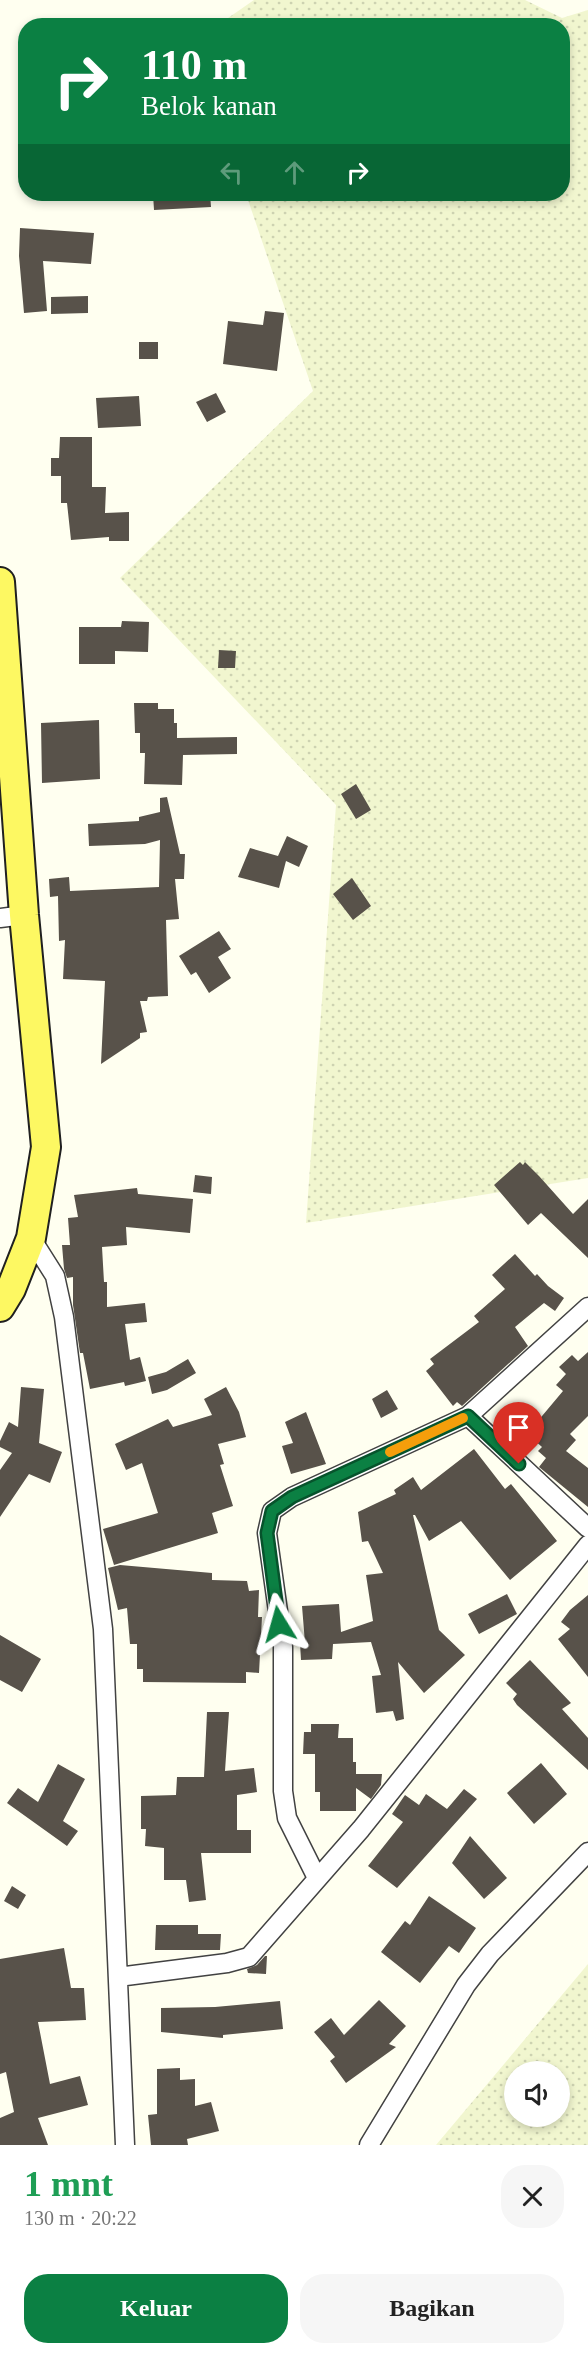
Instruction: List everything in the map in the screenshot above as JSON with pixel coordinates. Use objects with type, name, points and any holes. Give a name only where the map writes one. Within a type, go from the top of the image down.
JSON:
[{"type":"main road","points":[[0,582],[12,917],[46,1147],[31,1238],[11,1289],[0,1306]]},
{"type":"street","points":[[31,1238],[55,1276],[63,1317],[103,1629],[125,2145]]},
{"type":"street","points":[[317,1878],[287,1818],[283,1791],[283,1647],[267,1533],[272,1511],[292,1497],[468,1416],[588,1307]]},
{"type":"street","points":[[468,1416],[588,1528]]},
{"type":"street","points":[[118,1977],[227,1963],[249,1957],[369,1820],[588,1545]]},
{"type":"street","points":[[369,2145],[466,1985],[490,1954],[588,1852]]},
{"type":"green space","points":[[254,0],[525,0],[562,18],[228,18]]},
{"type":"green space","points":[[588,10],[588,1178],[306,1223],[336,805],[120,578],[313,391],[248,201],[570,201],[570,18],[562,18]]},
{"type":"green space","points":[[588,1964],[588,2145],[436,2145],[504,2064],[504,2127],[570,2127],[570,2061],[507,2061]]},
{"type":"building","points":[[153,201],[211,201],[211,207],[154,210]]},
{"type":"building","points":[[20,228],[94,233],[91,264],[43,261],[47,311],[24,313],[19,256]]},
{"type":"building","points":[[88,296],[88,313],[51,314],[51,297]]},
{"type":"building","points":[[265,311],[284,313],[277,371],[223,364],[228,321],[263,325]]},
{"type":"building","points":[[139,342],[158,342],[158,359],[139,359]]},
{"type":"building","points":[[216,393],[226,412],[207,422],[196,402]]},
{"type":"building","points":[[139,396],[141,426],[98,428],[96,398]]},
{"type":"building","points":[[60,437],[92,437],[92,487],[106,487],[105,513],[129,512],[129,541],[109,541],[109,537],[71,540],[67,503],[61,503],[61,476],[51,476],[51,458],[59,458]]},
{"type":"building","points":[[122,621],[149,622],[148,652],[115,651],[115,664],[79,664],[79,627],[121,627]]},
{"type":"building","points":[[219,650],[236,651],[235,668],[218,668]]},
{"type":"building","points":[[134,703],[158,703],[158,709],[174,709],[177,738],[237,737],[237,754],[183,755],[182,785],[144,784],[145,753],[140,753],[140,733],[135,733]]},
{"type":"building","points":[[99,720],[100,779],[42,783],[41,723]]},
{"type":"building","points":[[356,784],[371,810],[356,819],[341,794]]},
{"type":"building","points":[[167,797],[180,854],[185,854],[184,879],[175,879],[179,919],[166,920],[168,996],[148,997],[147,1001],[140,1001],[147,1032],[140,1033],[140,1038],[101,1064],[105,981],[63,979],[65,940],[59,941],[58,896],[50,897],[49,879],[69,877],[70,891],[159,887],[160,840],[145,844],[89,846],[88,824],[139,821],[139,817],[160,812],[160,798]]},
{"type":"building","points":[[287,836],[308,846],[299,867],[286,861],[279,888],[238,877],[250,848],[278,856]]},
{"type":"building","points":[[352,878],[371,906],[353,920],[333,894]]},
{"type":"building","points":[[219,931],[231,949],[218,957],[231,978],[209,993],[196,972],[191,975],[179,956]]},
{"type":"building","points":[[520,1162],[523,1165],[525,1162],[573,1214],[588,1199],[588,1258],[541,1213],[528,1225],[494,1185]]},
{"type":"building","points":[[195,1175],[212,1177],[211,1194],[193,1192]]},
{"type":"building","points":[[137,1188],[138,1194],[193,1199],[190,1233],[126,1227],[127,1245],[102,1247],[104,1282],[107,1282],[107,1307],[145,1303],[147,1322],[125,1324],[130,1360],[140,1357],[146,1381],[125,1386],[124,1382],[90,1389],[83,1353],[80,1353],[73,1305],[73,1277],[67,1278],[64,1269],[62,1245],[70,1245],[68,1218],[78,1217],[74,1195]]},
{"type":"building","points":[[515,1254],[535,1276],[537,1274],[564,1298],[555,1311],[544,1303],[515,1327],[528,1346],[462,1406],[457,1402],[453,1406],[426,1371],[434,1364],[430,1359],[479,1322],[474,1316],[505,1289],[492,1275]]},
{"type":"building","points":[[588,1352],[588,1416],[570,1434],[576,1440],[566,1451],[588,1468],[588,1507],[539,1467],[546,1458],[538,1451],[542,1447],[533,1439],[543,1428],[537,1422],[563,1391],[556,1385],[566,1374],[559,1367],[572,1355],[578,1361]]},
{"type":"building","points":[[188,1359],[196,1373],[167,1390],[152,1394],[148,1377],[166,1372]]},
{"type":"building","points":[[21,1387],[44,1389],[39,1443],[62,1452],[50,1483],[29,1474],[0,1517],[0,1470],[12,1453],[0,1447],[0,1441],[9,1422],[18,1427]]},
{"type":"building","points":[[226,1387],[239,1412],[246,1437],[218,1444],[224,1464],[220,1465],[233,1506],[212,1513],[218,1533],[114,1565],[103,1529],[158,1513],[142,1463],[126,1470],[115,1444],[168,1419],[173,1427],[212,1415],[204,1399]]},
{"type":"building","points":[[387,1390],[398,1409],[381,1418],[372,1399]]},
{"type":"building","points":[[306,1412],[326,1464],[291,1474],[282,1446],[293,1443],[285,1422]]},
{"type":"building","points":[[474,1449],[505,1489],[511,1484],[557,1541],[510,1580],[461,1521],[429,1541],[413,1515],[439,1630],[465,1655],[424,1693],[398,1662],[404,1719],[396,1721],[393,1711],[376,1713],[372,1676],[381,1675],[371,1642],[333,1644],[332,1659],[301,1660],[300,1643],[305,1643],[302,1606],[339,1604],[341,1632],[373,1621],[366,1575],[383,1573],[368,1541],[362,1542],[358,1512],[396,1494],[394,1490],[413,1477],[421,1490]]},
{"type":"building","points":[[120,1565],[212,1573],[212,1580],[247,1581],[249,1591],[259,1590],[258,1617],[262,1617],[259,1673],[246,1672],[246,1683],[143,1682],[143,1669],[137,1669],[137,1644],[130,1644],[127,1608],[118,1610],[108,1568]]},
{"type":"building","points":[[507,1594],[517,1614],[479,1634],[468,1614]]},
{"type":"building","points":[[588,1595],[588,1677],[558,1639],[570,1629],[561,1622],[570,1610]]},
{"type":"building","points":[[0,1635],[41,1659],[22,1692],[0,1680]]},
{"type":"building","points":[[530,1660],[571,1703],[562,1709],[588,1738],[588,1770],[513,1699],[517,1694],[506,1683]]},
{"type":"building","points":[[207,1712],[229,1712],[225,1771],[254,1768],[257,1792],[237,1795],[237,1830],[251,1830],[251,1853],[201,1853],[206,1900],[189,1902],[186,1880],[164,1880],[164,1848],[145,1846],[146,1829],[141,1829],[141,1796],[176,1795],[177,1777],[204,1777]]},
{"type":"building","points":[[311,1724],[339,1724],[338,1738],[353,1738],[353,1762],[356,1762],[356,1774],[382,1774],[381,1785],[371,1799],[356,1788],[356,1811],[320,1811],[320,1792],[315,1792],[315,1754],[303,1754],[304,1732],[311,1732]]},
{"type":"building","points":[[541,1763],[567,1794],[534,1824],[507,1793]]},
{"type":"building","points":[[58,1764],[85,1779],[63,1821],[78,1831],[67,1846],[7,1803],[18,1788],[38,1802]]},
{"type":"building","points":[[464,1789],[477,1799],[397,1888],[368,1866],[403,1822],[392,1814],[405,1795],[419,1805],[426,1794],[447,1809]]},
{"type":"building","points":[[470,1836],[507,1878],[484,1899],[452,1863]]},
{"type":"building","points":[[12,1886],[26,1895],[18,1909],[4,1901]]},
{"type":"building","points":[[429,1896],[476,1928],[459,1953],[449,1946],[420,1983],[381,1952],[405,1921],[410,1925]]},
{"type":"building","points":[[156,1925],[198,1925],[198,1934],[221,1934],[220,1950],[155,1950]]},
{"type":"building","points":[[64,1948],[71,1988],[84,1988],[86,2020],[38,2022],[50,2084],[80,2076],[88,2105],[38,2118],[48,2145],[0,2145],[0,2118],[14,2112],[6,2072],[0,2074],[0,1959]]},
{"type":"building","points":[[267,1956],[266,1974],[248,1973],[247,1969],[257,1965]]},
{"type":"building","points":[[379,2000],[406,2026],[389,2044],[396,2047],[346,2083],[330,2061],[335,2057],[314,2032],[331,2018],[344,2035]]},
{"type":"building","points":[[280,2001],[283,2029],[223,2035],[223,2038],[161,2032],[161,2008],[215,2007]]},
{"type":"building","points":[[180,2068],[180,2080],[195,2079],[195,2106],[211,2102],[219,2131],[187,2139],[188,2145],[151,2145],[148,2115],[157,2114],[157,2069]]},
{"type":"slow traffic","points":[[390,1452],[463,1418]]},
{"type":"route","points":[[279,1624],[267,1533],[272,1511],[292,1497],[468,1416],[519,1464]]}]
